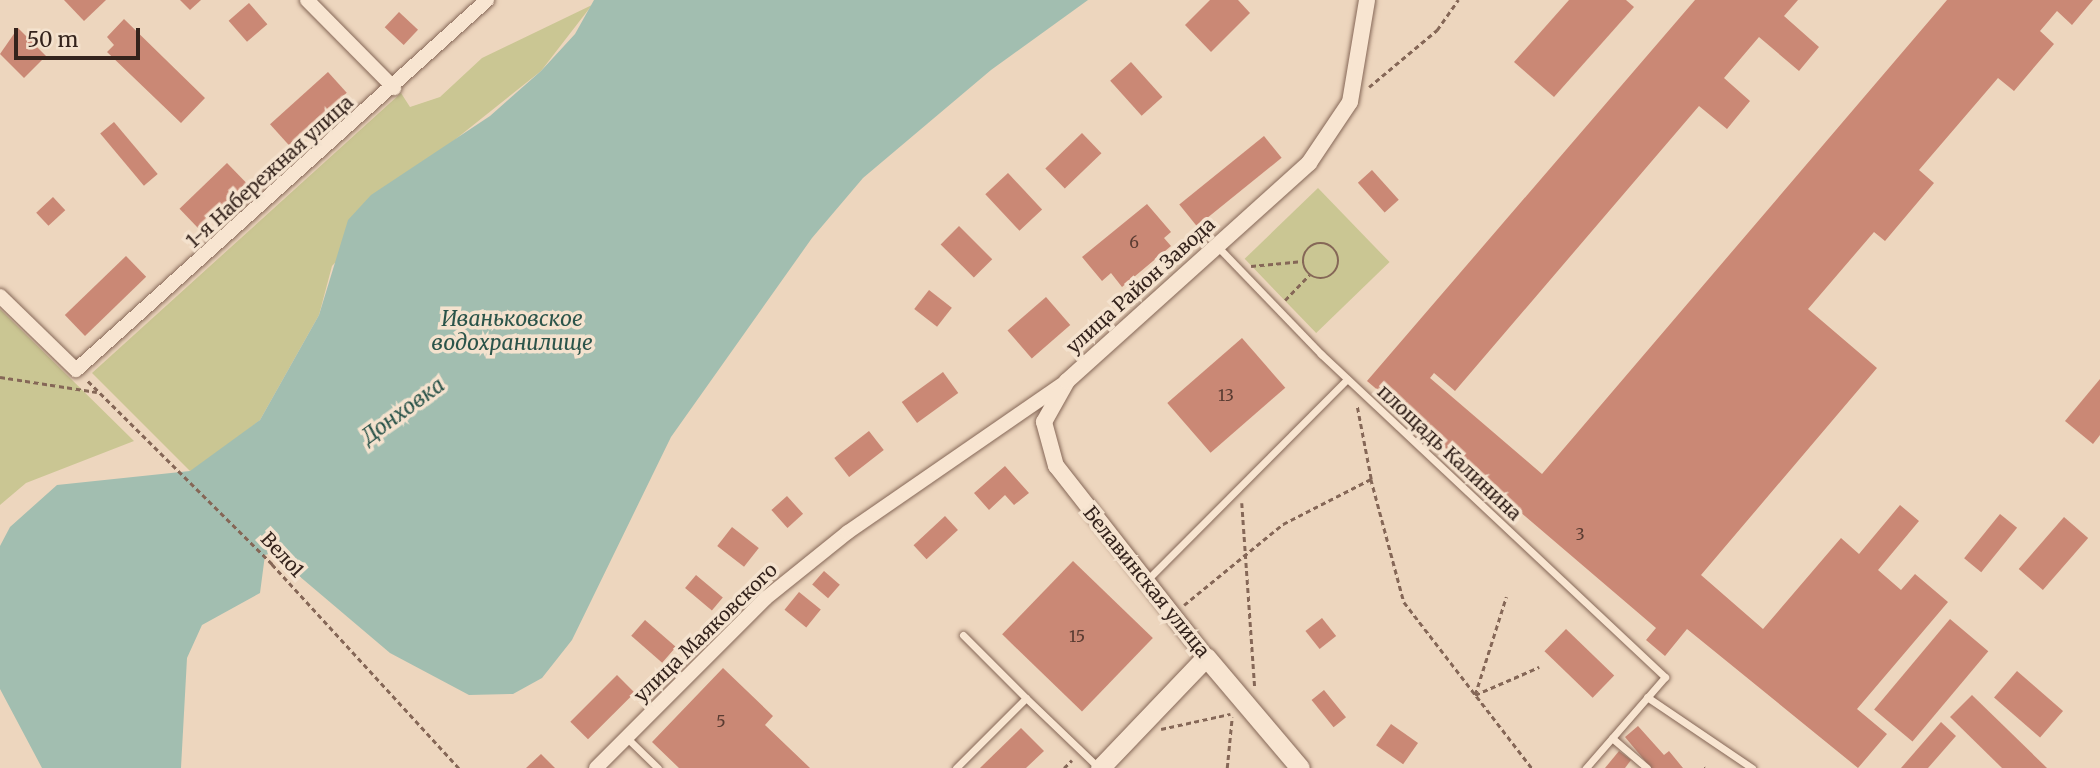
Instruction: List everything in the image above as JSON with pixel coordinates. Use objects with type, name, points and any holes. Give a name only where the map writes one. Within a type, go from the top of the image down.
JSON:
[{"type":"main road","points":[[1100,768],[1206,657]]},
{"type":"main road","name":"Белавинская улица","points":[[1206,657],[1300,768]]},
{"type":"street","points":[[307,0],[394,88]]},
{"type":"street","name":"1-я Набережная улица","points":[[76,370],[394,88],[487,0]]},
{"type":"street","name":"улица Район Завода","points":[[848,532],[1066,381],[1309,163],[1350,102],[1367,0]]},
{"type":"street","points":[[0,296],[76,370]]},
{"type":"street","name":"Белавинская улица","points":[[1066,381],[1047,410],[1045,443],[1146,582],[1206,657]]},
{"type":"street","name":"улица Маяковского","points":[[596,768],[766,598],[848,532]]},
{"type":"lane","name":"площадь Калинина","points":[[1218,247],[1350,381],[1665,677],[1647,697]]},
{"type":"lane","points":[[1146,582],[1241,485],[1350,381]]},
{"type":"lane","points":[[963,635],[1100,768]]},
{"type":"lane","points":[[1586,768],[1647,697],[1752,768]]},
{"type":"lane","points":[[956,768],[1026,698]]},
{"type":"lane","points":[[626,738],[658,768]]},
{"type":"lane","points":[[1612,738],[1647,768]]},
{"type":"path","points":[[1350,102],[1437,30],[1458,0]]},
{"type":"path","points":[[1238,267],[1303,261],[1315,244],[1326,243],[1340,259],[1330,277],[1309,275]]},
{"type":"path","points":[[1303,261],[1309,275]]},
{"type":"path","points":[[1276,308],[1309,275]]},
{"type":"path","name":"Вело1","points":[[76,370],[175,465],[272,564],[459,768]]},
{"type":"path","points":[[0,377],[100,393]]},
{"type":"path","points":[[1350,381],[1371,479],[1404,602],[1532,768]]},
{"type":"path","points":[[1181,607],[1283,524],[1371,479]]},
{"type":"path","points":[[1241,485],[1256,695]]},
{"type":"path","points":[[1475,695],[1506,597]]},
{"type":"path","points":[[1475,695],[1539,667]]},
{"type":"path","points":[[1232,714],[1241,723]]},
{"type":"path","points":[[1150,739],[1160,730],[1232,714]]},
{"type":"path","points":[[1227,768],[1232,714]]},
{"type":"shaded area","points":[[592,5],[541,71],[442,150],[332,266],[319,315],[260,420],[207,463],[190,471],[92,373],[401,93],[410,107],[440,97],[482,58]]},
{"type":"shaded area","points":[[1318,188],[1390,262],[1316,333],[1245,259]]},
{"type":"shaded area","points":[[0,309],[134,441],[26,483],[0,505]]},
{"type":"water","name":"Иваньковское водохранилище","points":[[594,0],[1088,0],[991,70],[863,178],[812,238],[671,437],[572,640],[542,678],[513,694],[469,695],[390,653],[272,553],[265,555],[260,593],[202,625],[187,658],[181,768],[42,768],[0,689],[0,546],[10,527],[57,485],[190,471],[260,420],[319,315],[348,220],[371,195],[490,116],[541,71],[575,34]]},
{"type":"building","points":[[64,0],[106,0],[84,21]]},
{"type":"building","points":[[180,0],[201,0],[190,10]]},
{"type":"building","points":[[1210,0],[1238,0],[1250,13],[1211,52],[1185,25]]},
{"type":"building","points":[[1569,0],[1626,0],[1634,7],[1554,97],[1514,62]]},
{"type":"building","points":[[1695,0],[1798,0],[1784,16],[1819,47],[1799,71],[1759,37],[1724,78],[1750,101],[1727,129],[1699,106],[1455,391],[1434,373],[1430,378],[1542,474],[1947,0],[2093,0],[2072,25],[2057,11],[2040,31],[2054,44],[2014,91],[1998,78],[1919,170],[1934,183],[1885,241],[1874,232],[1808,309],[1877,368],[1701,575],[1763,629],[1841,538],[1859,554],[1900,505],[1919,521],[1878,570],[1901,590],[1915,574],[1948,602],[1857,709],[1887,734],[1858,768],[1687,629],[1665,656],[1646,640],[1656,628],[1367,381]]},
{"type":"building","points":[[249,3],[267,24],[247,42],[229,21]]},
{"type":"building","points":[[399,12],[418,30],[404,45],[385,27]]},
{"type":"building","points":[[124,19],[205,98],[181,123],[107,52],[114,45],[107,37]]},
{"type":"building","points":[[18,28],[46,56],[24,78],[0,54]]},
{"type":"building","points":[[1131,62],[1162,97],[1142,116],[1110,81]]},
{"type":"building","points":[[328,72],[347,93],[289,145],[270,124]]},
{"type":"building","points":[[114,122],[158,174],[144,186],[100,134]]},
{"type":"building","points":[[1082,133],[1101,153],[1065,189],[1045,168]]},
{"type":"building","points":[[1264,136],[1282,158],[1197,226],[1179,205]]},
{"type":"building","points":[[227,163],[247,184],[200,230],[180,209]]},
{"type":"building","points":[[1372,170],[1399,200],[1385,212],[1358,183]]},
{"type":"building","points":[[1008,173],[1042,210],[1019,231],[985,194]]},
{"type":"building","points":[[53,197],[65,210],[48,226],[36,213]]},
{"type":"building","points":[[1147,204],[1171,232],[1164,238],[1171,246],[1122,287],[1111,273],[1102,281],[1082,257]]},
{"type":"building","points":[[959,226],[992,259],[974,278],[941,244]]},
{"type":"building","points":[[126,256],[146,277],[85,336],[65,315]]},
{"type":"building","points":[[929,290],[952,308],[937,327],[914,309]]},
{"type":"building","points":[[1046,297],[1070,325],[1032,358],[1008,330]]},
{"type":"building","points":[[1242,338],[1285,388],[1211,453],[1167,403]]},
{"type":"building","points":[[943,372],[958,393],[917,423],[902,402]]},
{"type":"building","points":[[2100,379],[2100,435],[2093,444],[2065,421]]},
{"type":"building","points":[[869,431],[884,450],[849,477],[834,458]]},
{"type":"building","points":[[1005,466],[1029,493],[1014,505],[1005,495],[989,510],[974,493]]},
{"type":"building","points":[[787,496],[803,514],[787,528],[771,510]]},
{"type":"building","points":[[2000,514],[2017,528],[1981,572],[1964,558]]},
{"type":"building","points":[[945,516],[958,530],[927,559],[914,545]]},
{"type":"building","points":[[2064,517],[2088,538],[2043,590],[2019,569]]},
{"type":"building","points":[[732,527],[759,548],[744,567],[717,546]]},
{"type":"building","points":[[1073,561],[1153,638],[1082,711],[1002,634]]},
{"type":"building","points":[[824,571],[840,585],[828,598],[812,585]]},
{"type":"building","points":[[696,575],[723,597],[712,611],[685,588]]},
{"type":"building","points":[[799,592],[821,610],[806,627],[785,610]]},
{"type":"building","points":[[1322,618],[1336,636],[1320,649],[1305,631]]},
{"type":"building","points":[[1950,619],[1988,651],[1912,742],[1874,709]]},
{"type":"building","points":[[645,620],[676,647],[662,663],[631,636]]},
{"type":"building","points":[[1566,629],[1614,676],[1593,698],[1544,651]]},
{"type":"building","points":[[723,668],[773,716],[765,725],[810,768],[679,768],[652,742]]},
{"type":"building","points":[[2017,671],[2063,711],[2040,737],[1994,697]]},
{"type":"building","points":[[617,675],[635,693],[588,739],[570,722]]},
{"type":"building","points":[[1324,690],[1346,717],[1334,727],[1312,700]]},
{"type":"building","points":[[1972,695],[2047,768],[2002,768],[1950,717]]},
{"type":"building","points":[[1941,722],[1956,736],[1928,768],[1901,768]]},
{"type":"building","points":[[1391,724],[1418,743],[1403,764],[1376,745]]},
{"type":"building","points":[[1638,726],[1664,755],[1669,751],[1683,768],[1651,768],[1625,737]]},
{"type":"building","points":[[1021,728],[1044,751],[1026,768],[980,768]]},
{"type":"building","points":[[1619,751],[1631,760],[1625,768],[1605,768]]},
{"type":"building","points":[[541,754],[555,768],[526,768]]},
{"type":"water label","name":"Донховка","points":[[403,411]]}]
